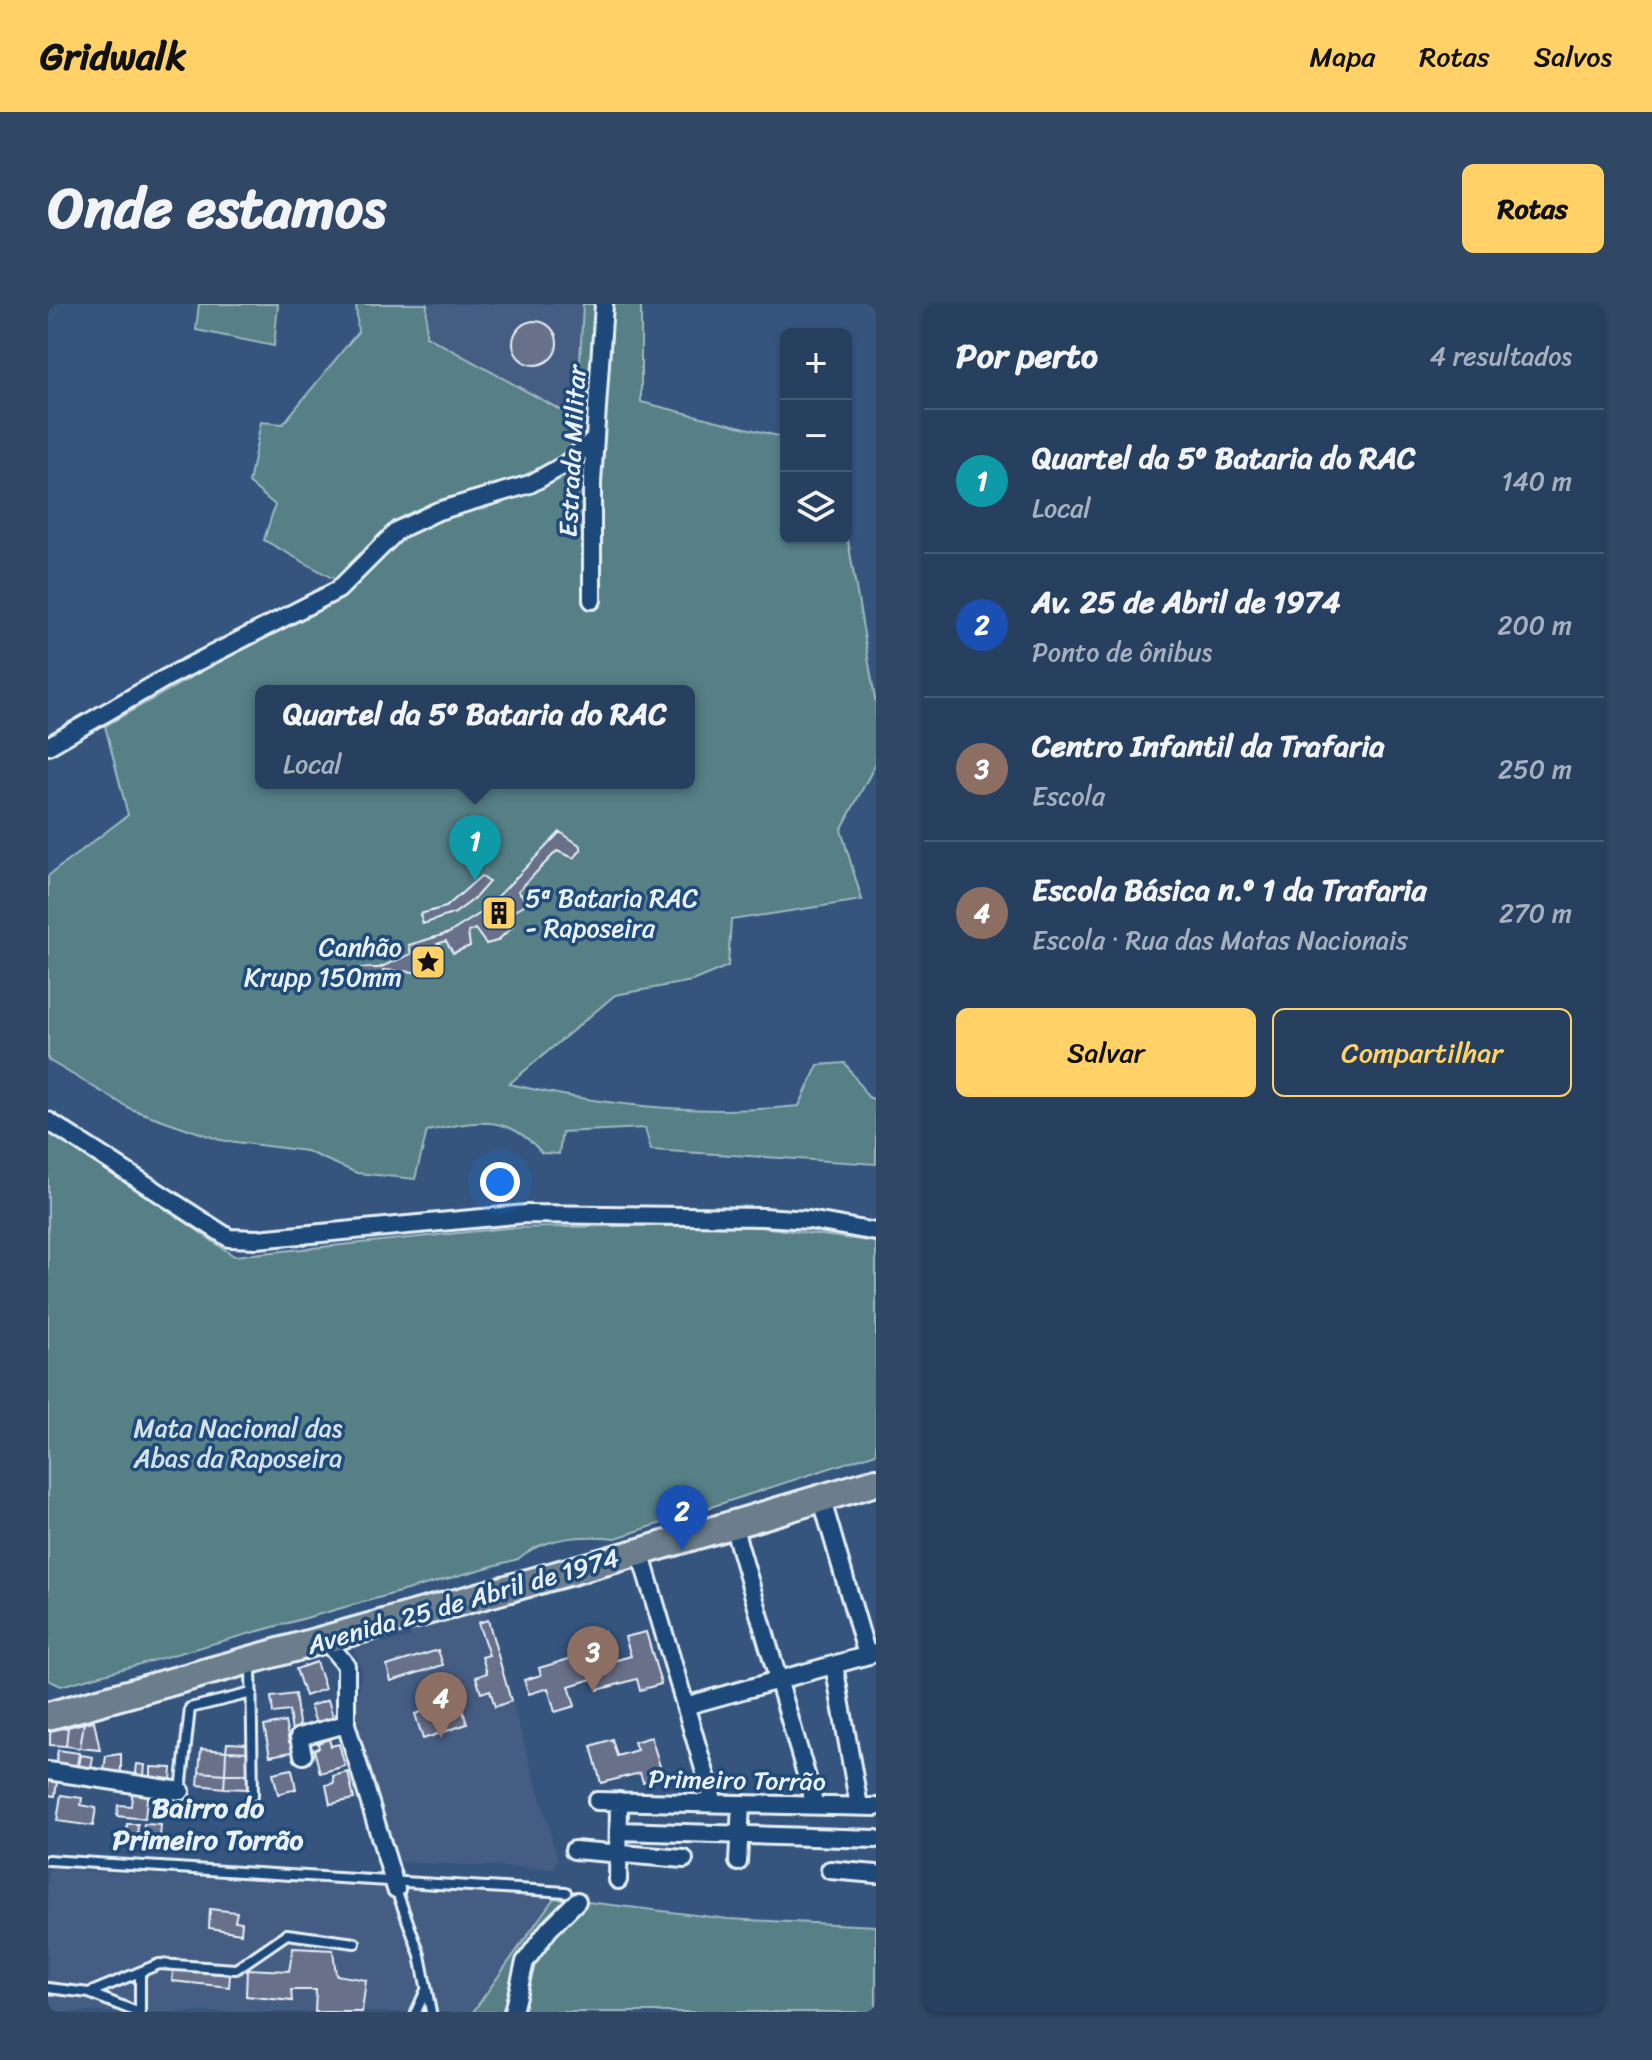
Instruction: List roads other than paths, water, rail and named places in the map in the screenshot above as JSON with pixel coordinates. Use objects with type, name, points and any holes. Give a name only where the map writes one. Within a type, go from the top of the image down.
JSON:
[{"type":"main road","name":"Avenida 25 de Abril de 1974","points":[[48,1716],[640,1552],[876,1482]]},
{"type":"street","name":"Estrada Militar","points":[[592,600],[594,439],[604,304]]},
{"type":"street","points":[[48,746],[164,679],[338,590],[398,530],[438,511],[530,484],[566,464],[594,439]]},
{"type":"street","points":[[48,1121],[229,1238],[541,1214],[763,1217],[809,1220],[876,1232]]},
{"type":"street","points":[[685,1706],[872,1654],[821,1497]]},
{"type":"street","points":[[733,1525],[815,1805]]},
{"type":"street","points":[[640,1552],[714,1803]]},
{"type":"street","points":[[325,1640],[346,1665],[346,1724],[395,1885]]},
{"type":"street","points":[[834,1665],[859,1806]]},
{"type":"street","points":[[303,1755],[299,1737],[346,1724]]},
{"type":"street","points":[[48,1771],[181,1791]]},
{"type":"street","name":"Primeiro Torrão","points":[[597,1801],[876,1807]]},
{"type":"street","points":[[618,1880],[619,1801]]},
{"type":"street","points":[[738,1862],[741,1804]]},
{"type":"street","name":"Primeiro Torrão","points":[[619,1831],[876,1839]]},
{"type":"street","points":[[574,1850],[684,1859]]},
{"type":"street","points":[[830,1870],[876,1874]]},
{"type":"street","points":[[513,2012],[525,1962],[572,1896]]},
{"type":"lane","points":[[251,1660],[253,1795]]},
{"type":"lane","points":[[181,1791],[190,1708],[252,1693]]},
{"type":"lane","points":[[48,1860],[572,1896]]},
{"type":"lane","points":[[395,1885],[420,1955],[431,2012]]},
{"type":"lane","points":[[89,1993],[159,1964],[236,1969],[287,1934],[355,1943]]},
{"type":"lane","points":[[48,1988],[89,1993],[139,2012],[140,1973]]},
{"type":"lane","points":[[416,2012],[426,1989]]},
{"type":"place","name":"Quartel da 5º Bataria do RAC","points":[[475,881]]},
{"type":"place","name":"5ª Bataria RAC - Raposeira","points":[[499,913]]},
{"type":"place","name":"Canhão Krupp 150mm","points":[[428,962]]},
{"type":"place","name":"Av. 25 de Abril de 1974","points":[[682,1551]]},
{"type":"place","name":"Centro Infantil da Trafaria","points":[[593,1692]]},
{"type":"place","name":"Escola Básica n.º 1 da Trafaria","points":[[441,1738]]},
{"type":"district","name":"Bairro do Primeiro Torrão","points":[[208,1823]]},
{"type":"park label","name":"Mata Nacional das Abas da Raposeira","points":[[238,1443]]}]
